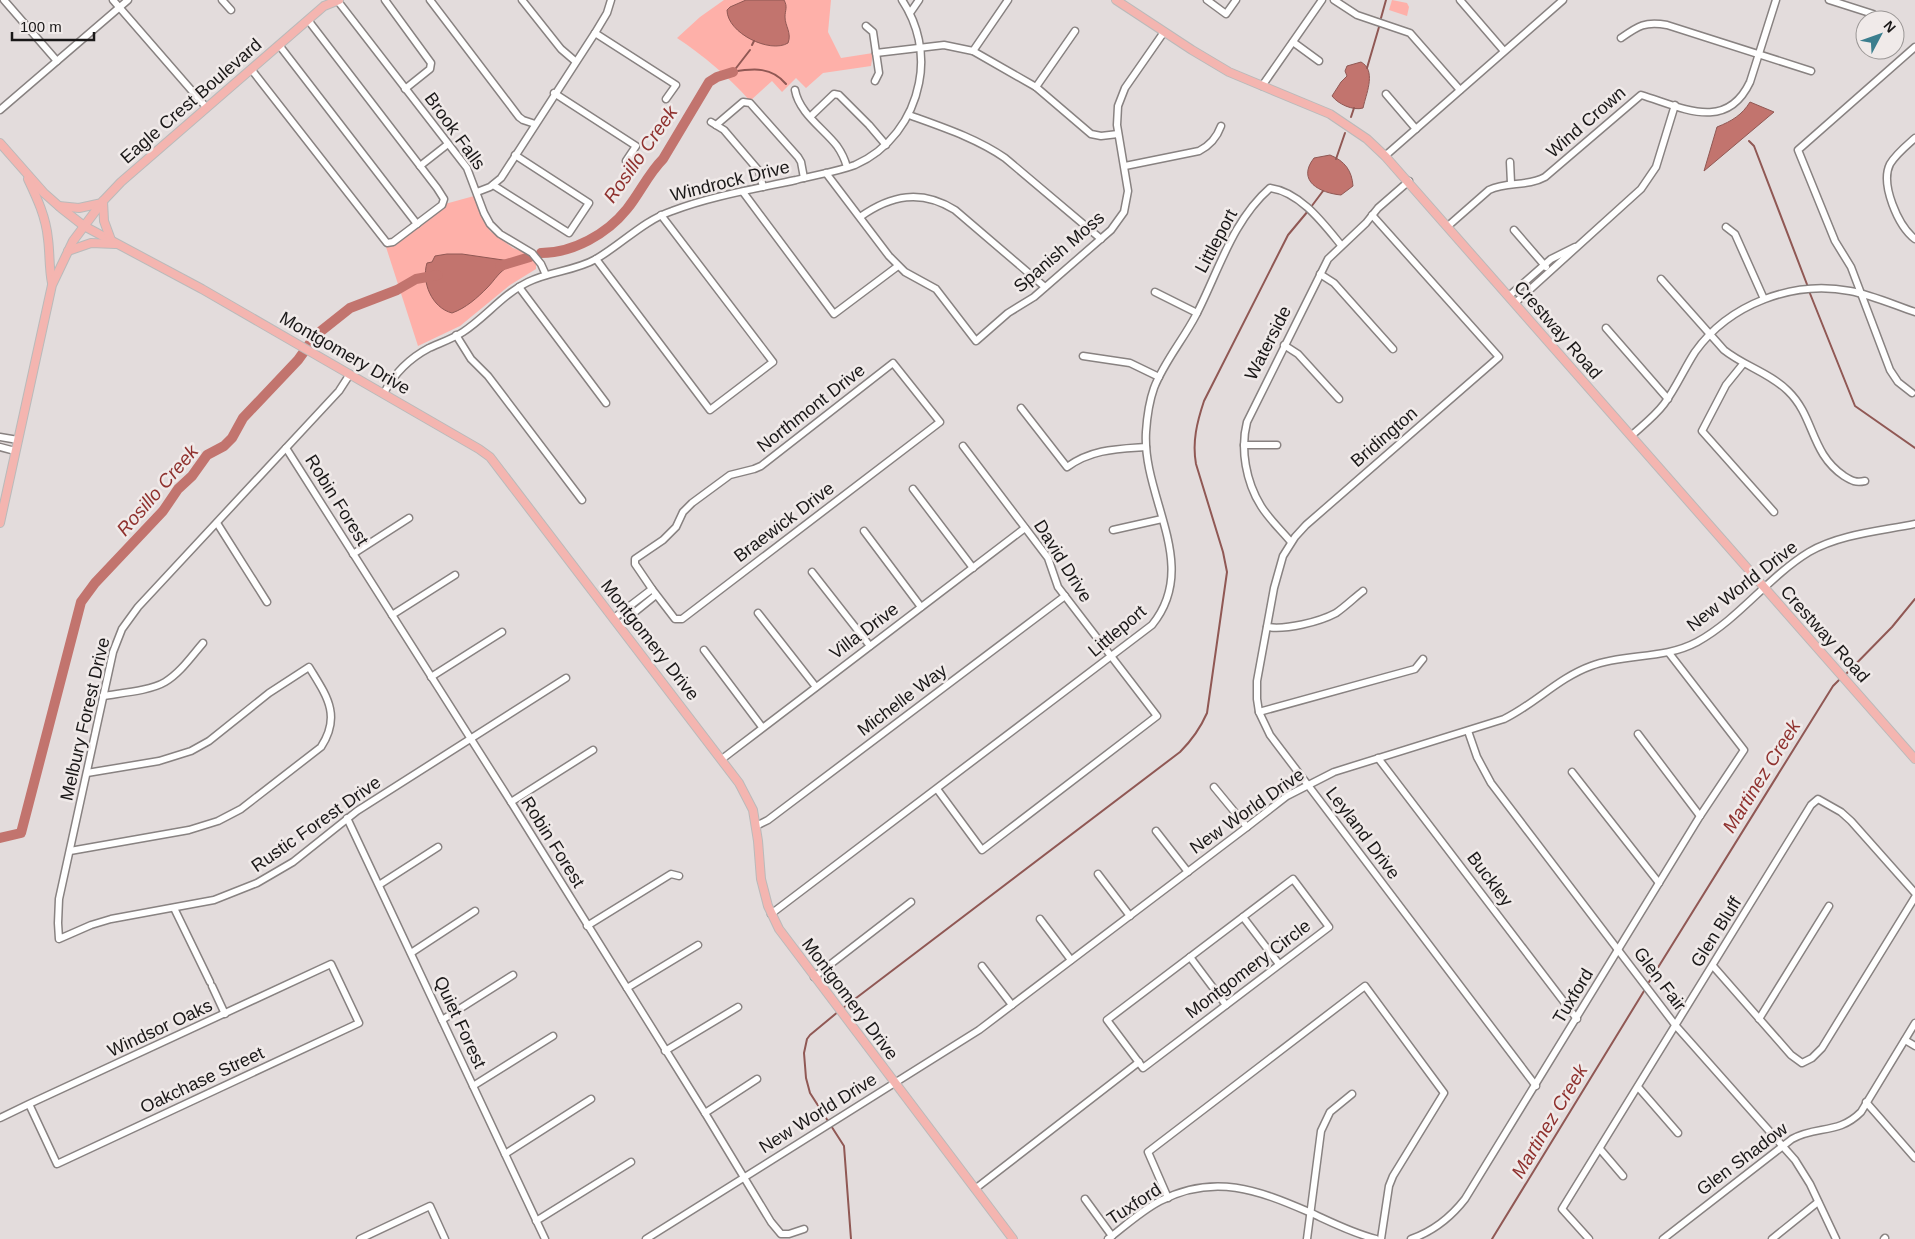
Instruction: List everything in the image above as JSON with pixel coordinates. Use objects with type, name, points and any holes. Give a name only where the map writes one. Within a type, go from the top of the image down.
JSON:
[{"type":"main road","name":"Eagle Crest Boulevard","points":[[52,285],[68,251],[84,226],[102,202],[121,182],[326,3],[338,0]]},
{"type":"main road","name":"Crestway Road","points":[[1116,0],[1229,72],[1330,114],[1361,135],[1385,156],[1915,759]]},
{"type":"main road","name":"Montgomery Drive","points":[[1,146],[58,206],[84,226],[176,274],[297,342],[478,449],[490,458],[722,759],[743,790],[752,810],[756,826],[761,878],[771,914],[789,945],[848,1019],[1013,1239]]},
{"type":"main road","points":[[0,523],[52,285],[45,221],[41,206],[26,172]]},
{"type":"main road","points":[[58,206],[79,208],[102,202],[104,221],[115,242],[91,243],[68,251]]},
{"type":"street","points":[[4,0],[56,61]]},
{"type":"street","points":[[113,0],[206,108]]},
{"type":"street","points":[[0,110],[128,0]]},
{"type":"street","points":[[222,0],[231,10]]},
{"type":"street","name":"Brook Falls","points":[[338,0],[467,168],[490,224],[500,234],[532,252],[546,275]]},
{"type":"street","points":[[386,0],[431,63],[430,69],[405,89]]},
{"type":"street","points":[[430,0],[519,117],[522,120],[535,124]]},
{"type":"street","points":[[522,0],[561,49],[575,61]]},
{"type":"street","points":[[477,192],[501,178],[607,13],[611,0]]},
{"type":"street","name":"Windrock Drive","points":[[384,393],[389,383],[410,360],[426,349],[470,326],[519,287],[546,275],[581,266],[596,259],[640,227],[661,215],[688,205],[847,167],[865,160],[886,145],[909,115],[915,101],[920,78],[920,47],[910,13],[902,0]]},
{"type":"street","points":[[910,13],[919,0]]},
{"type":"street","points":[[973,51],[1008,0]]},
{"type":"street","points":[[1206,0],[1226,14],[1236,0]]},
{"type":"street","points":[[1262,86],[1322,0]]},
{"type":"street","points":[[1334,0],[1357,15],[1410,33],[1460,90]]},
{"type":"street","points":[[1460,0],[1504,51]]},
{"type":"street","points":[[1385,156],[1563,0]]},
{"type":"street","name":"Wind Crown","points":[[1448,226],[1496,186],[1537,181],[1545,176],[1640,95],[1702,113],[1714,113],[1726,109],[1745,92],[1776,0]]},
{"type":"street","points":[[1829,0],[1860,10]]},
{"type":"street","points":[[251,69],[387,243],[393,242],[444,203],[444,199],[437,188],[308,20]]},
{"type":"street","points":[[1621,38],[1644,24],[1653,22],[1811,71]]},
{"type":"street","points":[[866,26],[873,32],[879,73],[875,81]]},
{"type":"street","points":[[1036,87],[1076,31]]},
{"type":"street","name":"Spanish Moss","points":[[898,266],[936,289],[976,341],[1008,313],[1028,302],[1101,238],[1119,221],[1124,212],[1128,191],[1125,166],[1116,125],[1120,100],[1125,88],[1164,32]]},
{"type":"street","points":[[594,33],[676,85],[666,100]]},
{"type":"street","points":[[1294,42],[1319,61]]},
{"type":"street","points":[[279,45],[417,224]]},
{"type":"street","points":[[876,53],[944,45],[973,51],[1036,87],[1092,134],[1101,136],[1118,134]]},
{"type":"street","points":[[1912,393],[1898,382],[1890,370],[1851,267],[1836,242],[1798,150],[1915,47]]},
{"type":"street","points":[[795,90],[800,104],[837,146],[843,155],[847,167]]},
{"type":"street","points":[[554,93],[636,146],[626,161]]},
{"type":"street","points":[[811,116],[834,94],[839,95],[886,145]]},
{"type":"street","points":[[1386,94],[1416,128]]},
{"type":"street","points":[[763,188],[759,171],[724,130],[714,124],[743,102],[750,103],[798,157],[801,162],[804,178]]},
{"type":"street","points":[[1515,303],[1642,189],[1656,166],[1675,105]]},
{"type":"street","points":[[909,115],[991,148],[1101,238]]},
{"type":"street","points":[[1125,166],[1198,151],[1208,146],[1221,126]]},
{"type":"street","points":[[1915,138],[1896,156],[1890,165],[1886,182],[1903,226],[1915,239]]},
{"type":"street","points":[[420,166],[448,144]]},
{"type":"street","points":[[493,184],[569,233],[589,203],[515,155]]},
{"type":"street","points":[[1510,162],[1511,183]]},
{"type":"street","points":[[743,192],[834,314],[898,266],[826,173]]},
{"type":"street","name":"Waterside","points":[[1291,542],[1266,514],[1254,492],[1245,459],[1245,430],[1252,409],[1328,259],[1408,181]]},
{"type":"street","name":"Littleport","points":[[771,914],[1152,625],[1162,612],[1172,581],[1172,565],[1149,468],[1146,447],[1150,403],[1159,377],[1197,313],[1238,228],[1251,208],[1270,188],[1283,192],[1304,205],[1342,244]]},
{"type":"street","points":[[860,218],[881,204],[895,199],[918,197],[941,203],[955,210],[1045,287]]},
{"type":"street","points":[[596,259],[710,410],[773,362],[661,215]]},
{"type":"street","name":"Bridington","points":[[1291,542],[1306,525],[1499,357],[1372,215]]},
{"type":"street","points":[[1726,227],[1735,234],[1764,299]]},
{"type":"street","points":[[1514,230],[1550,272]]},
{"type":"street","points":[[1509,296],[1560,253],[1578,245]]},
{"type":"street","points":[[1320,274],[1334,283],[1393,349]]},
{"type":"street","points":[[1660,279],[1724,350],[1743,364],[1773,379],[1792,395],[1802,409],[1817,446],[1833,467],[1852,481],[1865,481]]},
{"type":"street","points":[[519,287],[606,403]]},
{"type":"street","points":[[1631,436],[1654,416],[1668,399],[1695,353],[1710,335],[1737,313],[1764,299],[1800,290],[1837,289],[1860,294],[1915,312]]},
{"type":"street","points":[[1155,292],[1197,313]]},
{"type":"street","points":[[1606,328],[1668,399]]},
{"type":"street","points":[[456,335],[471,359],[488,376],[582,500]]},
{"type":"street","points":[[1284,345],[1298,354],[1339,399]]},
{"type":"street","points":[[1083,356],[1130,363],[1159,377]]},
{"type":"street","name":"Northmont Drive","points":[[652,589],[634,561],[663,540],[676,527],[683,512],[692,502],[730,475],[761,466],[893,363],[940,422]]},
{"type":"street","points":[[1743,364],[1726,385],[1702,431],[1774,512]]},
{"type":"street","name":"Melbury Forest Drive","points":[[60,938],[58,923],[59,899],[113,652],[125,624],[138,607],[345,384],[350,374]]},
{"type":"street","points":[[1021,408],[1067,467],[1081,458],[1097,452],[1146,447]]},
{"type":"street","name":"Braewick Drive","points":[[652,589],[675,619],[682,618],[940,422]]},
{"type":"street","points":[[0,436],[18,440]]},
{"type":"street","points":[[1244,445],[1277,445]]},
{"type":"street","name":"David Drive","points":[[937,789],[982,850],[1157,716],[1065,596],[1054,578],[1052,565],[1048,558],[963,446]]},
{"type":"street","points":[[0,447],[15,451]]},
{"type":"street","name":"Robin Forest","points":[[286,448],[511,802],[665,1051],[706,1113],[775,1228],[781,1234],[789,1234],[804,1229]]},
{"type":"street","points":[[913,489],[973,568]]},
{"type":"street","points":[[353,554],[409,518]]},
{"type":"street","points":[[1113,530],[1162,519]]},
{"type":"street","points":[[217,523],[267,602]]},
{"type":"street","name":"New World Drive","points":[[646,1239],[979,1030],[1288,796],[1308,784],[1334,772],[1468,731],[1515,714],[1566,678],[1589,666],[1613,660],[1649,657],[1680,650],[1708,636],[1800,558],[1821,546],[1846,538],[1915,524]]},
{"type":"street","name":"Villa Drive","points":[[722,759],[1025,528]]},
{"type":"street","points":[[864,531],[921,607]]},
{"type":"street","name":"Leyland Drive","points":[[1291,542],[1283,556],[1277,575],[1267,627],[1257,681],[1259,712],[1270,735],[1536,1086]]},
{"type":"street","points":[[812,572],[870,646]]},
{"type":"street","points":[[392,616],[455,575]]},
{"type":"street","points":[[617,622],[652,589]]},
{"type":"street","points":[[1267,627],[1282,628],[1328,616],[1343,608],[1363,591]]},
{"type":"street","points":[[617,622],[656,595]]},
{"type":"street","name":"Michelle Way","points":[[756,826],[768,820],[1065,596]]},
{"type":"street","points":[[758,613],[816,687]]},
{"type":"street","points":[[431,677],[502,632]]},
{"type":"street","points":[[103,696],[151,688],[164,683],[176,674],[203,643]]},
{"type":"street","points":[[704,650],[762,727]]},
{"type":"street","name":"Tuxford","points":[[1411,1239],[1438,1226],[1459,1206],[1536,1086],[1700,816],[1744,750],[1669,653]]},
{"type":"street","points":[[1259,712],[1415,669],[1423,659]]},
{"type":"street","points":[[70,851],[201,827],[218,821],[241,809],[315,752],[326,739],[332,720],[331,707],[309,668],[269,694],[209,741],[191,751],[159,761],[87,773]]},
{"type":"street","name":"Rustic Forest Drive","points":[[60,938],[111,919],[214,900],[233,894],[273,875],[301,857],[347,818],[566,678]]},
{"type":"street","name":"Glen Fair","points":[[1468,731],[1477,757],[1491,783],[1676,1026],[1802,1171],[1836,1239]]},
{"type":"street","points":[[1638,734],[1700,816]]},
{"type":"street","points":[[511,802],[593,750]]},
{"type":"street","name":"Buckley","points":[[1378,758],[1577,1019]]},
{"type":"street","points":[[1572,772],[1659,883]]},
{"type":"street","points":[[1214,787],[1247,827]]},
{"type":"street","name":"Glen Bluff","points":[[1589,1239],[1562,1209],[1812,805],[1818,799],[1841,812],[1915,895]]},
{"type":"street","name":"Quiet Forest","points":[[347,818],[544,1239]]},
{"type":"street","points":[[1156,831],[1188,872]]},
{"type":"street","points":[[379,885],[438,847]]},
{"type":"street","points":[[587,926],[671,874],[679,876]]},
{"type":"street","points":[[1098,874],[1130,916]]},
{"type":"street","name":"Montgomery Circle","points":[[1293,879],[1329,926],[1143,1068],[1107,1020],[1243,917],[1293,879]]},
{"type":"street","points":[[1713,966],[1791,1055],[1802,1063],[1812,1058],[1822,1048],[1915,895]]},
{"type":"street","points":[[814,976],[912,902]]},
{"type":"street","points":[[1759,1019],[1829,906]]},
{"type":"street","points":[[174,908],[225,1014]]},
{"type":"street","points":[[411,953],[475,911]]},
{"type":"street","points":[[1243,917],[1279,964]]},
{"type":"street","points":[[1040,919],[1071,960]]},
{"type":"street","points":[[627,988],[698,945]]},
{"type":"street","points":[[1190,958],[1226,1005]]},
{"type":"street","name":"Windsor Oaks","points":[[0,1118],[331,964],[359,1023]]},
{"type":"street","points":[[982,966],[1012,1005]]},
{"type":"street","points":[[442,1020],[513,975]]},
{"type":"street","points":[[1168,1198],[1148,1152],[1365,986],[1444,1093],[1393,1176],[1389,1186],[1381,1239]]},
{"type":"street","points":[[665,1051],[738,1007]]},
{"type":"street","name":"Oakchase Street","points":[[29,1104],[57,1164],[359,1023]]},
{"type":"street","name":"Glen Shadow","points":[[1663,1239],[1782,1146],[1801,1134],[1833,1129],[1844,1125],[1857,1116],[1915,1023]]},
{"type":"street","points":[[473,1086],[553,1036]]},
{"type":"street","points":[[1905,1040],[1915,1046]]},
{"type":"street","points":[[975,1189],[1139,1062]]},
{"type":"street","points":[[706,1113],[757,1079]]},
{"type":"street","points":[[1638,1087],[1678,1132]]},
{"type":"street","points":[[1308,1239],[1321,1131],[1330,1112],[1352,1094]]},
{"type":"street","points":[[505,1154],[591,1099]]},
{"type":"street","points":[[1866,1102],[1915,1158]]},
{"type":"street","points":[[1600,1149],[1623,1176]]},
{"type":"street","points":[[536,1220],[630,1162]]},
{"type":"street","name":"Tuxford","points":[[1110,1237],[1148,1208],[1184,1191],[1202,1188],[1236,1187],[1264,1193],[1356,1234],[1376,1239]]},
{"type":"street","points":[[1085,1199],[1110,1237]]},
{"type":"street","points":[[1772,1239],[1818,1202]]},
{"type":"street","points":[[360,1239],[430,1206],[445,1239]]},
{"type":"shaded area","points":[[724,0],[831,0],[828,32],[841,58],[873,53],[871,66],[823,73],[806,88],[796,78],[782,92],[772,81],[750,101],[715,67],[677,38],[700,17]]},
{"type":"shaded area","points":[[746,0],[784,0],[786,7],[785,20],[789,33],[788,43],[780,46],[771,46],[761,43],[751,39],[734,26],[727,10]]},
{"type":"shaded area","points":[[1392,0],[1407,3],[1409,7],[1407,16],[1389,10]]},
{"type":"shaded area","points":[[1361,62],[1368,70],[1369,82],[1363,108],[1355,109],[1342,104],[1332,96],[1347,76],[1345,71],[1347,66]]},
{"type":"shaded area","points":[[1750,102],[1774,112],[1704,171],[1717,127],[1744,111]]},
{"type":"shaded area","points":[[1330,155],[1344,163],[1351,176],[1353,186],[1341,195],[1325,192],[1309,179],[1309,166],[1314,158]]},
{"type":"shaded area","points":[[474,196],[490,231],[513,248],[527,253],[536,263],[536,269],[510,285],[460,326],[418,346],[386,247],[394,245],[445,204]]},
{"type":"shaded area","points":[[462,254],[510,261],[511,263],[475,299],[452,313],[439,306],[434,300],[427,286],[426,278],[427,263],[432,262],[435,256]]},
{"type":"waterway","points":[[1381,18],[1386,0]]},
{"type":"waterway","points":[[1367,68],[1379,27]]},
{"type":"waterway","name":"Rosillo Creek","points":[[752,45],[754,41]]},
{"type":"waterway","name":"Rosillo Creek","points":[[733,72],[750,50]]},
{"type":"waterway","points":[[733,72],[762,70],[775,74],[786,84]]},
{"type":"waterway","name":"Rosillo Creek","points":[[541,253],[565,250],[577,246],[599,234],[619,218],[663,159],[709,82],[717,77],[733,72]]},
{"type":"waterway","points":[[1351,117],[1354,108]]},
{"type":"waterway","points":[[1336,159],[1345,133]]},
{"type":"waterway","points":[[1749,141],[1754,146],[1808,287]]},
{"type":"waterway","points":[[1311,207],[1323,191]]},
{"type":"waterway","points":[[843,1008],[1180,752],[1202,724],[1207,713],[1227,572],[1223,552],[1196,464],[1195,440],[1197,424],[1204,401],[1288,235],[1308,211]]},
{"type":"waterway","name":"Rosillo Creek","points":[[500,266],[530,257]]},
{"type":"waterway","name":"Rosillo Creek","points":[[0,838],[21,833],[81,602],[95,583],[163,511],[178,489],[192,476],[207,455],[224,446],[232,438],[243,418],[298,360],[316,335],[350,308],[397,290],[416,279],[438,275]]},
{"type":"waterway","points":[[1809,291],[1855,406],[1915,448]]},
{"type":"waterway","name":"Martinez Creek","points":[[1844,676],[1892,627],[1915,599]]},
{"type":"waterway","name":"Martinez Creek","points":[[1649,982],[1833,686],[1840,679]]},
{"type":"waterway","name":"Martinez Creek","points":[[1492,1239],[1644,991]]},
{"type":"waterway","points":[[839,1011],[810,1035],[807,1039],[804,1053],[806,1078],[810,1093],[844,1146],[851,1239]]}]
